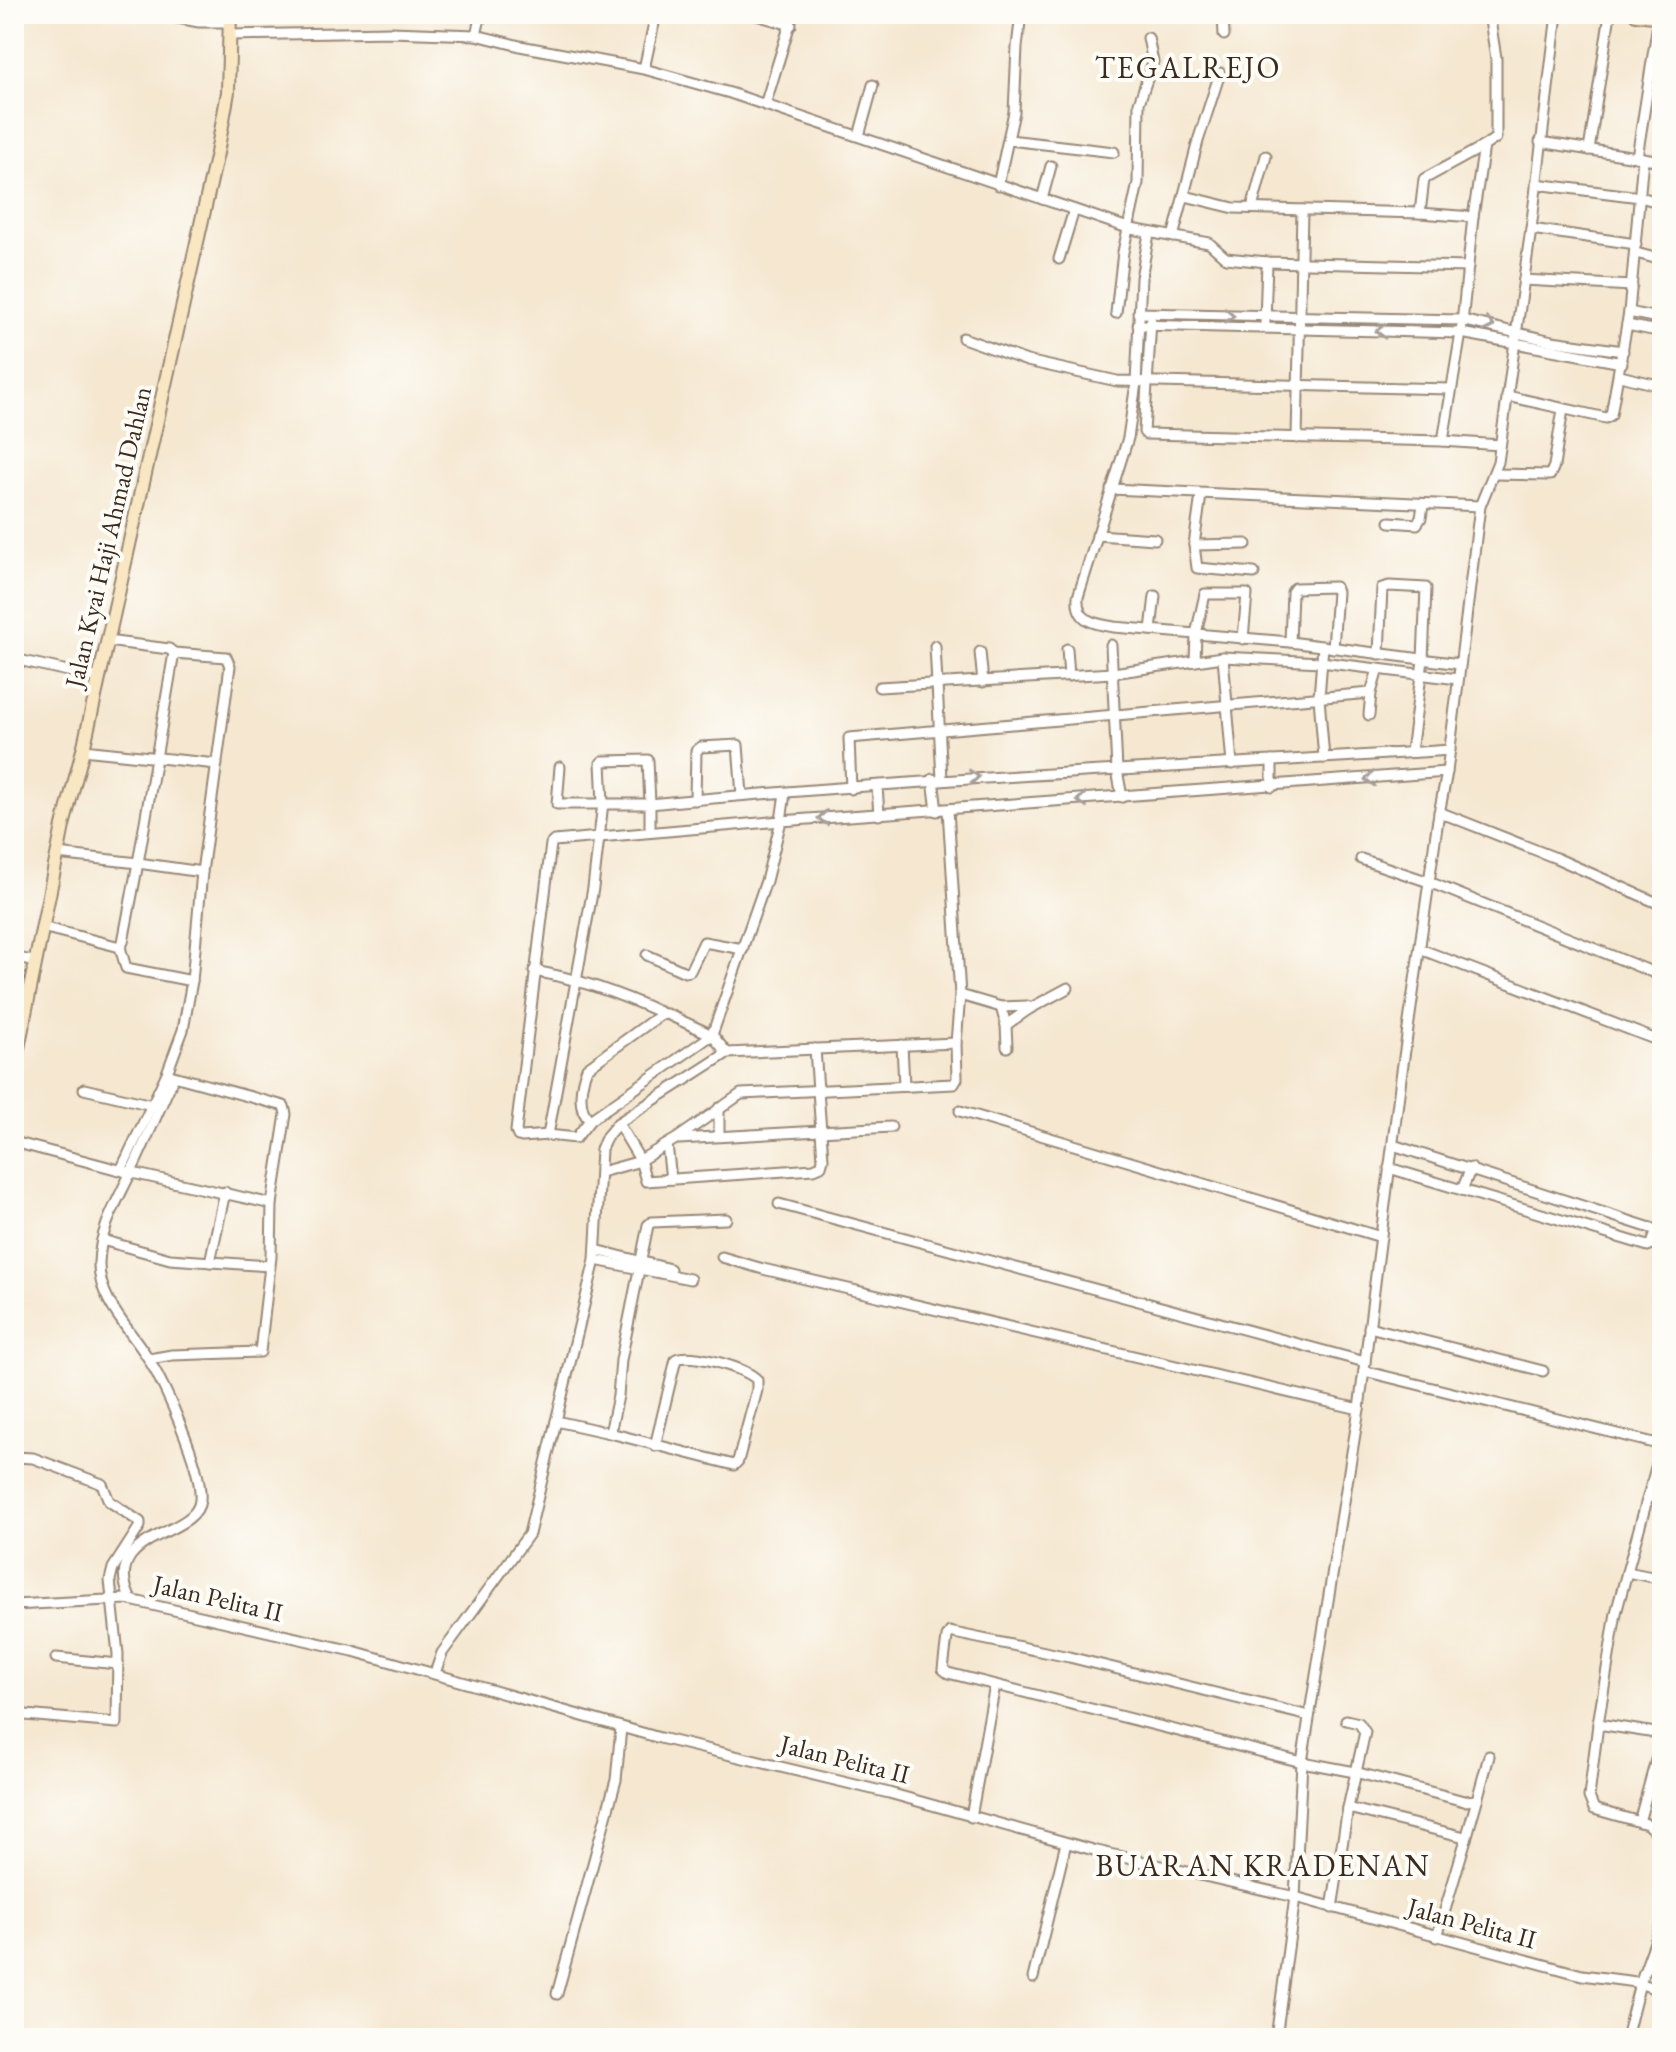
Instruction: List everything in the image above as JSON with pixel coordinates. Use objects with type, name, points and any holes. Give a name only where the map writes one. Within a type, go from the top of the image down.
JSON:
[{"type":"street","points":[[157,14],[199,22],[476,35],[644,69],[765,105],[1130,229],[1209,243],[1226,258],[1267,262],[1468,267]]},
{"type":"street","points":[[476,35],[481,14]]},
{"type":"street","points":[[644,69],[656,14]]},
{"type":"street","points":[[753,14],[791,25]]},
{"type":"street","points":[[765,105],[793,14]]},
{"type":"street","points":[[998,185],[1014,112],[1021,14]]},
{"type":"street","points":[[1223,14],[1224,35]]},
{"type":"street","points":[[1420,213],[1424,179],[1484,146],[1496,134],[1496,58],[1489,14]]},
{"type":"street","points":[[1276,2038],[1295,1897],[1302,1762],[1359,1409],[1389,1168],[1450,750],[1480,506],[1494,474],[1500,445],[1531,229],[1557,14]]},
{"type":"street","points":[[1589,150],[1610,14]]},
{"type":"street","points":[[1507,396],[1606,418],[1611,415],[1629,312],[1640,197],[1640,158],[1660,17],[1636,14]]},
{"type":"street","name":"Jalan Kyai Haji Ahmad Dahlan","points":[[14,1068],[36,962],[47,928],[88,750],[99,678],[217,153],[228,92],[230,24]]},
{"type":"street","points":[[1116,313],[1138,183],[1139,103],[1153,62],[1148,38]]},
{"type":"street","points":[[1173,237],[1198,141],[1220,73]]},
{"type":"street","points":[[859,136],[873,85]]},
{"type":"street","points":[[1009,140],[1114,152]]},
{"type":"street","points":[[1540,142],[1662,161]]},
{"type":"street","points":[[1443,441],[1461,333],[1484,146]]},
{"type":"street","points":[[1252,208],[1266,156]]},
{"type":"street","points":[[1042,199],[1051,166]]},
{"type":"street","points":[[1536,184],[1640,197],[1662,203]]},
{"type":"street","points":[[1185,196],[1217,205],[1252,208],[1473,217]]},
{"type":"street","points":[[1059,259],[1074,210]]},
{"type":"street","points":[[1297,438],[1302,210]]},
{"type":"street","points":[[1531,229],[1636,249],[1662,260]]},
{"type":"street","points":[[1147,234],[1128,438],[1078,597],[1080,615],[1098,624],[1196,637],[1290,642],[1378,669],[1458,679]]},
{"type":"street","points":[[1265,329],[1267,262]]},
{"type":"street","points":[[1524,280],[1632,286]]},
{"type":"street","points":[[1629,312],[1662,319]]},
{"type":"street","points":[[1138,313],[1462,320],[1622,363]]},
{"type":"street","points":[[1151,314],[1146,434],[1500,445]]},
{"type":"street","points":[[1138,325],[1515,336]]},
{"type":"street","points":[[1627,325],[1662,332]]},
{"type":"street","points":[[963,338],[1027,361],[1134,383],[1450,389]]},
{"type":"street","points":[[1551,346],[1623,351]]},
{"type":"street","points":[[1620,376],[1662,386]]},
{"type":"street","points":[[1494,474],[1550,475],[1563,409]]},
{"type":"street","points":[[1111,489],[1480,506]]},
{"type":"street","points":[[1201,495],[1194,545],[1195,565],[1200,570],[1254,573]]},
{"type":"street","points":[[1390,522],[1417,524],[1423,505]]},
{"type":"street","points":[[1097,535],[1155,539]]},
{"type":"street","points":[[1194,545],[1246,544]]},
{"type":"street","points":[[1290,642],[1292,592],[1295,588],[1335,587],[1337,592],[1324,652],[1319,698],[1324,758]]},
{"type":"street","points":[[1379,654],[1382,588],[1426,588],[1423,660],[1411,752]]},
{"type":"street","points":[[1195,661],[1196,637],[1205,594],[1244,593],[1248,597],[1243,639]]},
{"type":"street","points":[[1151,630],[1155,596]]},
{"type":"street","points":[[107,641],[169,649],[174,653],[226,657],[229,660],[202,872],[192,981],[183,1030],[170,1075],[126,1171]]},
{"type":"street","points":[[1111,645],[1117,770],[1122,797]]},
{"type":"street","points":[[935,646],[939,730],[937,811]]},
{"type":"street","points":[[1067,649],[1069,676]]},
{"type":"street","points":[[980,652],[983,682]]},
{"type":"street","points":[[879,687],[1113,673],[1223,657],[1324,652],[1379,654],[1460,664]]},
{"type":"street","points":[[174,653],[138,863],[120,947],[126,968],[192,981]]},
{"type":"street","points":[[1223,657],[1232,764]]},
{"type":"street","points":[[14,659],[99,678]]},
{"type":"street","points":[[1369,715],[1378,669]]},
{"type":"street","points":[[851,789],[849,738],[1371,693]]},
{"type":"street","points":[[695,800],[696,751],[701,747],[738,745],[742,795]]},
{"type":"street","points":[[88,750],[217,764]]},
{"type":"street","points":[[560,767],[557,804],[650,804],[851,789],[937,779],[1450,750]]},
{"type":"street","points":[[548,1135],[593,888],[603,803],[601,763],[645,759],[650,762],[650,832]]},
{"type":"street","points":[[1272,761],[1272,787]]},
{"type":"street","points":[[720,1043],[590,1120],[576,1138],[548,1135],[522,1137],[516,1134],[534,971],[551,844],[554,841],[781,821],[1447,772]]},
{"type":"street","points":[[877,786],[879,815]]},
{"type":"street","points":[[430,1672],[529,1534],[596,1255],[601,1149],[618,1123],[720,1043],[743,949],[766,881],[785,793]]},
{"type":"street","points":[[601,1172],[640,1160],[672,1142],[741,1094],[954,1084],[957,1079],[960,995],[948,810]]},
{"type":"street","points":[[1439,812],[1556,858],[1662,905]]},
{"type":"street","points":[[63,854],[202,872]]},
{"type":"street","points":[[1361,859],[1429,882],[1662,976]]},
{"type":"street","points":[[47,928],[120,947]]},
{"type":"street","points":[[647,955],[685,972],[690,971],[704,942],[743,949]]},
{"type":"street","points":[[1420,949],[1662,1042]]},
{"type":"street","points":[[14,957],[36,962]]},
{"type":"street","points":[[534,971],[576,978],[610,990],[720,1043],[815,1049],[956,1043]]},
{"type":"street","points":[[1006,1025],[1068,988]]},
{"type":"street","points":[[960,995],[1001,1007],[1024,1005],[1029,1009]]},
{"type":"street","points":[[1001,1007],[1007,1047]]},
{"type":"street","points":[[590,1120],[584,1115],[581,1102],[587,1068],[664,1014]]},
{"type":"street","points":[[902,1045],[904,1085]]},
{"type":"street","points":[[618,1123],[640,1160],[646,1181],[814,1169],[821,1166],[823,1159],[815,1049]]},
{"type":"street","points":[[14,1714],[117,1723],[126,1567],[146,1540],[178,1526],[195,1514],[200,1503],[201,1488],[196,1467],[149,1359],[108,1299],[102,1284],[99,1260],[105,1224],[152,1105],[170,1075]]},
{"type":"street","points":[[149,1359],[172,1355],[260,1352],[272,1204],[286,1114],[284,1106],[170,1075]]},
{"type":"street","points":[[84,1089],[152,1105]]},
{"type":"street","points":[[719,1108],[719,1135]]},
{"type":"street","points":[[960,1111],[1381,1237]]},
{"type":"street","points":[[672,1142],[719,1135],[891,1127]]},
{"type":"street","points":[[15,1142],[272,1204]]},
{"type":"street","points":[[671,1179],[672,1142]]},
{"type":"street","points":[[1389,1168],[1648,1246],[1660,1231],[1393,1145]]},
{"type":"street","points":[[1462,1190],[1471,1168]]},
{"type":"street","points":[[210,1262],[225,1192]]},
{"type":"street","points":[[779,1204],[1364,1367],[1660,1445],[1616,1613],[1589,1797],[1592,1807],[1647,1824],[1662,1838]]},
{"type":"street","points":[[610,1433],[621,1360],[650,1223],[726,1219]]},
{"type":"street","points":[[102,1240],[170,1259],[269,1266]]},
{"type":"street","points":[[596,1255],[694,1278]]},
{"type":"street","points":[[722,1257],[1359,1409]]},
{"type":"street","points":[[1369,1327],[1543,1371]]},
{"type":"street","points":[[556,1421],[655,1446],[737,1464],[757,1380],[746,1371],[687,1356],[676,1359],[655,1446]]},
{"type":"street","points":[[14,1457],[33,1458],[102,1484],[109,1501],[140,1522],[146,1540]]},
{"type":"street","points":[[122,1600],[111,1574],[140,1529]]},
{"type":"street","points":[[1627,1572],[1662,1579]]},
{"type":"street","name":"Jalan Pelita II","points":[[14,1605],[122,1600],[353,1651],[621,1728],[889,1793],[1066,1843],[1295,1897],[1582,1975],[1640,1983],[1662,1991]]},
{"type":"street","points":[[1309,1716],[1069,1657],[948,1634],[944,1672],[1464,1801],[1477,1800]]},
{"type":"street","points":[[56,1658],[118,1664]]},
{"type":"street","points":[[971,1817],[995,1685]]},
{"type":"street","points":[[1332,1908],[1348,1808],[1365,1732],[1359,1723],[1346,1720]]},
{"type":"street","points":[[1598,1724],[1662,1736],[1639,1822]]},
{"type":"street","points":[[557,1994],[616,1780],[621,1728]]},
{"type":"street","points":[[1437,1937],[1489,1756]]},
{"type":"street","points":[[1348,1808],[1466,1839]]},
{"type":"street","points":[[1033,1978],[1066,1843]]},
{"type":"street","points":[[1626,2038],[1640,1983],[1662,1923]]},
{"type":"district","name":"TEGALREJO","points":[[1188,67]]},
{"type":"district","name":"BUARAN KRADENAN","points":[[1263,1865]]}]
